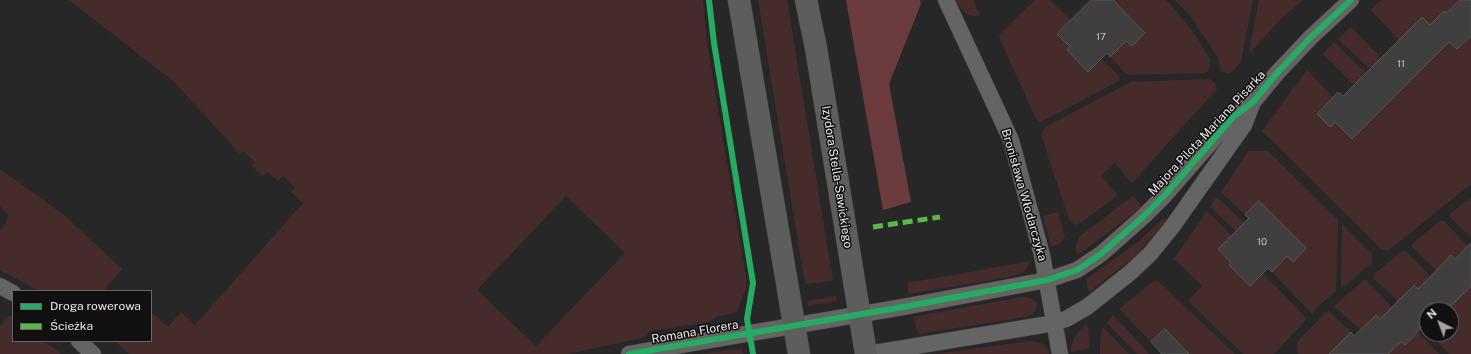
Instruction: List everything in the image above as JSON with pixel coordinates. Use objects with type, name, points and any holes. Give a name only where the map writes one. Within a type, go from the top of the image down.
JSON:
[{"type":"main road","points":[[739,0],[799,354]]},
{"type":"main road","name":"Izydora Stella-Sawickiego","points":[[806,0],[816,48],[867,354]]},
{"type":"street","name":"Bronisława Włodarczyka","points":[[946,0],[1011,140],[1033,219],[1047,280],[1060,354]]},
{"type":"street","name":"Majora Pilota Mariana Pisarka","points":[[860,314],[1047,280],[1077,270],[1101,254],[1144,216],[1164,196],[1233,117],[1253,102],[1276,73],[1310,38],[1351,0]]},
{"type":"street","name":"Majora Pilota Mariana Pisarka","points":[[867,354],[1055,323],[1066,319],[1087,307],[1131,272],[1150,254],[1172,227],[1244,124],[1253,102]]},
{"type":"street","points":[[0,286],[12,292]]},
{"type":"street","name":"Romana Florera","points":[[629,354],[860,314]]},
{"type":"street","points":[[80,342],[93,354]]},
{"type":"shaded area","points":[[69,0],[703,0],[707,43],[747,285],[737,312],[716,317],[709,322],[649,331],[646,337],[568,354],[129,354],[116,342],[152,342],[152,313],[168,327],[181,312],[195,325],[303,203],[291,192],[295,187],[283,176],[278,181],[267,172],[263,176],[252,166],[255,162],[243,151],[240,154],[173,81]],"holes":[[[566,196],[625,253],[536,346],[477,290]]]},
{"type":"shaded area","points":[[758,0],[787,0],[833,281],[805,284]]},
{"type":"shaded area","points":[[846,0],[920,0],[921,4],[889,84],[911,202],[883,210]]},
{"type":"shaded area","points":[[956,0],[973,0],[980,15],[968,15],[960,7]]},
{"type":"shaded area","points":[[1035,0],[1050,0],[1071,20],[1070,47],[1067,51],[1088,72],[1102,59],[1120,77],[1119,81],[1041,122],[1037,121],[999,37],[1001,33]]},
{"type":"shaded area","points":[[1113,0],[1166,0],[1190,28],[1210,59],[1210,66],[1206,73],[1129,75],[1125,73],[1110,57],[1126,41],[1132,46],[1145,33]]},
{"type":"shaded area","points":[[1174,0],[1253,0],[1241,62],[1230,74],[1221,72],[1217,56],[1188,13]]},
{"type":"shaded area","points":[[1259,0],[1303,0],[1281,19],[1251,52],[1249,50]]},
{"type":"shaded area","points":[[1381,0],[1460,0],[1450,10],[1450,17],[1444,11],[1430,25],[1422,17],[1399,40],[1371,10]]},
{"type":"shaded area","points":[[1351,27],[1381,58],[1370,69],[1338,39]]},
{"type":"shaded area","points":[[1471,30],[1471,184],[1388,251],[1380,248],[1262,131],[1307,70],[1333,97],[1317,114],[1330,127],[1338,119],[1353,139],[1449,42],[1457,49],[1470,36]]},
{"type":"shaded area","points":[[1334,42],[1366,73],[1354,85],[1323,54]]},
{"type":"shaded area","points":[[1209,79],[1215,83],[1217,89],[1132,183],[1115,163],[1101,176],[1118,195],[1082,222],[1077,225],[1072,223],[1068,217],[1041,134],[1045,127],[1131,82]]},
{"type":"shaded area","points":[[1249,151],[1268,151],[1338,220],[1336,291],[1314,310],[1314,313],[1311,313],[1272,272],[1287,256],[1293,261],[1306,248],[1259,201],[1245,215],[1221,192]]},
{"type":"shaded area","points":[[0,169],[64,215],[122,269],[104,290],[37,290],[0,270],[0,230],[5,225],[8,215],[0,206]]},
{"type":"shaded area","points":[[1133,196],[1142,207],[1078,255],[1075,248],[1080,236]]},
{"type":"shaded area","points":[[1471,197],[1471,238],[1450,217],[1450,214]]},
{"type":"shaded area","points":[[1215,198],[1218,198],[1244,223],[1236,231],[1210,207]]},
{"type":"shaded area","points":[[1207,211],[1231,235],[1218,249],[1231,263],[1229,265],[1250,286],[1263,273],[1306,318],[1305,321],[1274,354],[1243,354],[1188,301],[1202,286],[1174,259]]},
{"type":"shaded area","points":[[1058,212],[1065,237],[1060,244],[1051,246],[1043,216]]},
{"type":"shaded area","points":[[1164,218],[1166,219],[1166,222],[1134,257],[1089,292],[1086,279],[1138,242]]},
{"type":"shaded area","points":[[1440,221],[1444,221],[1468,246],[1455,259],[1451,255],[1436,270],[1412,247],[1412,244]]},
{"type":"shaded area","points":[[1342,224],[1372,254],[1372,263],[1341,289]]},
{"type":"shaded area","points":[[1402,251],[1407,252],[1430,276],[1418,289],[1413,285],[1398,301],[1373,278],[1374,274]]},
{"type":"shaded area","points":[[1031,261],[1024,271],[1014,276],[909,294],[907,283]]},
{"type":"shaded area","points":[[1365,279],[1392,307],[1380,319],[1375,315],[1361,330],[1334,306]]},
{"type":"shaded area","points":[[1471,280],[1471,354],[1449,354],[1438,342],[1459,342],[1459,302],[1455,302],[1456,301],[1453,297]]},
{"type":"shaded area","points":[[1158,281],[1235,354],[1189,354],[1165,329],[1151,342],[1119,309],[1152,282]]},
{"type":"shaded area","points":[[836,296],[837,301],[808,306],[807,301]]},
{"type":"shaded area","points":[[1022,297],[1031,298],[1037,304],[1034,312],[1026,317],[918,334],[913,317]]},
{"type":"shaded area","points":[[1329,311],[1351,332],[1329,354],[1298,354],[1297,342],[1326,312]]},
{"type":"shaded area","points":[[10,315],[12,316],[12,342],[45,342],[61,354],[0,354],[0,326]]},
{"type":"shaded area","points":[[1113,315],[1149,353],[1137,354],[1107,323]]},
{"type":"shaded area","points":[[1087,324],[1090,341],[1089,349],[1070,352],[1076,336]]},
{"type":"shaded area","points":[[1103,327],[1129,354],[1100,354],[1100,339]]},
{"type":"shaded area","points":[[1418,332],[1419,342],[1428,342],[1439,354],[1388,354],[1394,349],[1398,339],[1405,345]]},
{"type":"shaded area","points":[[1030,341],[1044,345],[1049,354],[935,354]]},
{"type":"shaded area","points":[[742,348],[743,354],[701,354]]},
{"type":"building","points":[[1091,0],[1113,0],[1145,33],[1132,46],[1126,41],[1110,57],[1107,53],[1088,72],[1067,50],[1070,47],[1057,34]]},
{"type":"building","points":[[1460,0],[1471,0],[1471,36],[1457,49],[1449,42],[1352,139],[1335,122],[1330,127],[1317,114],[1338,92],[1343,96],[1422,17],[1430,25],[1444,11],[1446,13]]},
{"type":"building","points":[[1259,201],[1306,248],[1293,262],[1287,256],[1272,272],[1268,268],[1250,286],[1229,265],[1231,263],[1218,249],[1249,218],[1245,215]]},
{"type":"building","points":[[1471,243],[1471,286],[1455,302],[1419,302],[1419,330],[1405,345],[1401,342],[1388,354],[1329,354],[1351,332],[1354,336],[1376,315],[1380,319],[1414,285],[1418,289],[1451,255],[1455,259]]},
{"type":"building","points":[[1165,329],[1189,354],[1162,354],[1151,342]]},
{"type":"marked path","points":[[873,227],[940,217]]},
{"type":"cycle path","points":[[709,0],[714,43],[753,283],[747,319],[753,354]]},
{"type":"cycle path","points":[[629,354],[903,307],[1047,280],[1077,270],[1101,254],[1144,216],[1164,196],[1233,117],[1253,102],[1277,73],[1310,38],[1351,0]]}]
